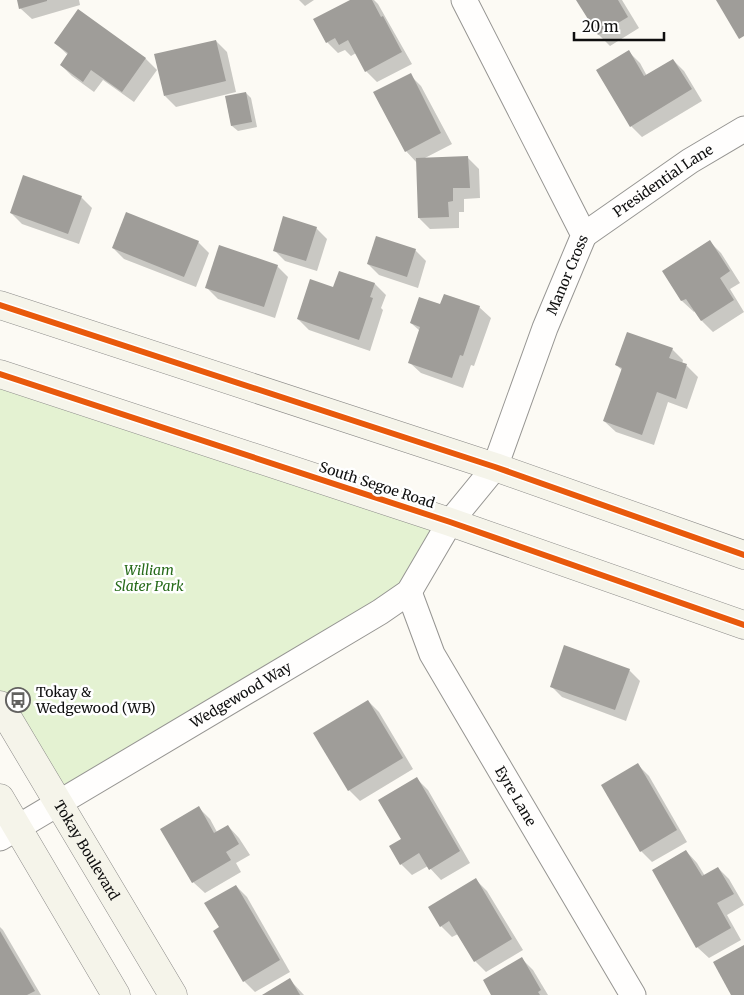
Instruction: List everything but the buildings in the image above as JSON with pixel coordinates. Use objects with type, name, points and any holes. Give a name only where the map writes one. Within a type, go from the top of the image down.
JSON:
[{"type":"street","name":"Manor Cross","points":[[450,522],[495,466],[544,328],[584,235],[464,0]]},
{"type":"street","name":"Presidential Lane","points":[[584,235],[690,161],[744,128]]},
{"type":"street","points":[[0,305],[495,466],[744,555]]},
{"type":"street","name":"South Segoe Road","points":[[0,374],[450,522],[744,625]]},
{"type":"street","name":"Wedgewood Way","points":[[9,833],[380,612],[410,592],[450,522]]},
{"type":"street","name":"Eyre Lane","points":[[410,592],[432,654],[633,995]]},
{"type":"street","name":"Tokay Boulevard","points":[[0,705],[173,995]]},
{"type":"street","points":[[0,798],[9,833],[116,995]]},
{"type":"green space","name":"William Slater Park","points":[[0,374],[450,522],[409,592],[59,802],[0,705]]},
{"type":"cycle path","points":[[0,305],[495,467],[744,555]]},
{"type":"cycle path","points":[[0,374],[450,522],[744,625]]},
{"type":"place","name":"Tokay & Wedgewood (WB)","points":[[18,700]]}]
